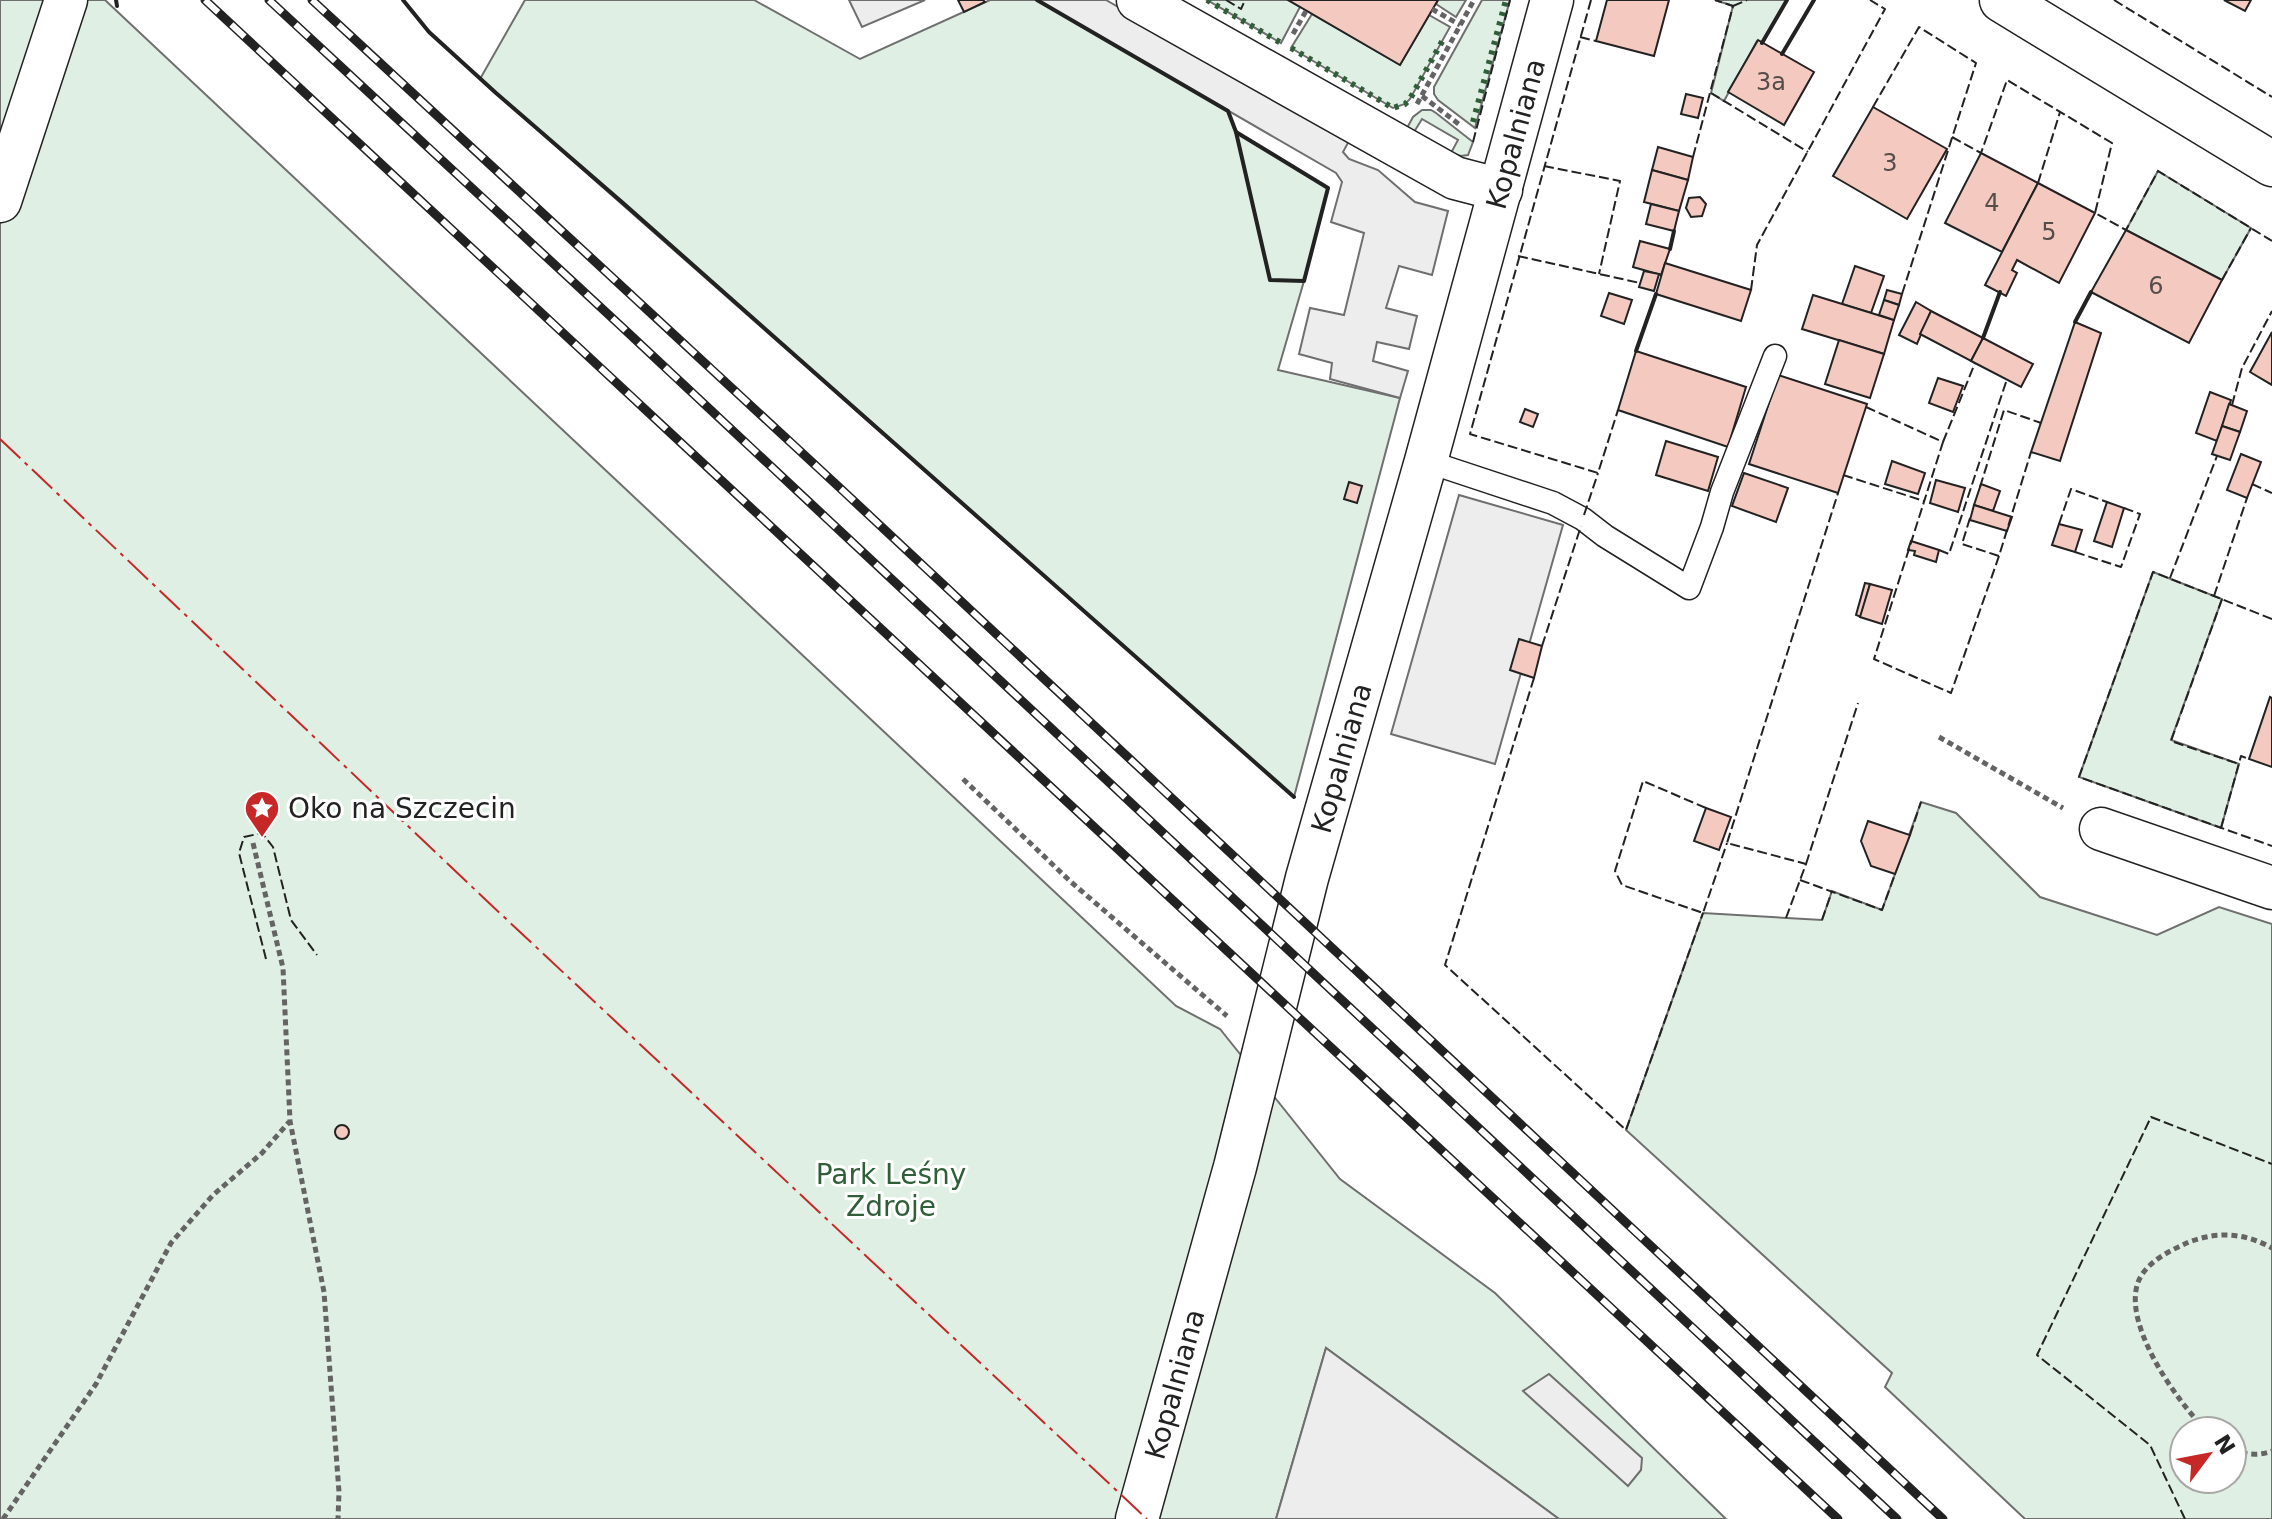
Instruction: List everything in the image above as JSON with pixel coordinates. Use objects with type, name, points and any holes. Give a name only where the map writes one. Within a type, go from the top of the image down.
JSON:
[{"type":"street","points":[[0,201],[66,0]]},
{"type":"street","points":[[1138,0],[1455,178],[1501,190]]},
{"type":"street","name":"Kopalniana","points":[[1137,1519],[1235,1167],[1307,878],[1426,461],[1552,0]]},
{"type":"street","points":[[2002,0],[2272,164]]},
{"type":"street","points":[[2101,829],[2272,888]]},
{"type":"lane","points":[[1426,461],[1553,503],[1689,588],[1722,492],[1775,356]]},
{"type":"path","points":[[1411,112],[1474,0]]},
{"type":"path","points":[[1432,9],[1460,25]]},
{"type":"path","points":[[1422,96],[1474,135],[1513,148]]},
{"type":"path","points":[[1939,737],[2101,829]]},
{"type":"path","points":[[963,779],[1071,882],[1265,1049]]},
{"type":"path","points":[[253,843],[283,968],[290,1121],[324,1292],[339,1492],[338,1519]]},
{"type":"path","points":[[3,1519],[96,1384],[171,1243],[213,1195],[262,1153],[290,1121]]},
{"type":"path","points":[[2193,1415],[2176,1395],[2140,1329],[2137,1286],[2143,1273],[2177,1247],[2205,1236],[2231,1234],[2252,1238],[2272,1248]]},
{"type":"path","points":[[2248,1454],[2272,1451]]},
{"type":"green space","name":"Park Leśny Zdroje","points":[[0,0],[105,0],[1176,1006],[1220,1029],[1340,1179],[1495,1293],[1726,1519],[1559,1519],[1326,1348],[1276,1519],[0,1519]]},
{"type":"green space","points":[[525,0],[754,0],[860,59],[990,0],[1037,0],[1228,111],[1236,132],[1328,188],[1278,370],[1400,398],[1294,797],[480,79]]},
{"type":"green space","points":[[1207,0],[1288,0],[1300,7],[1281,43]]},
{"type":"green space","points":[[1438,0],[1466,0],[1456,17],[1436,4]]},
{"type":"green space","points":[[1482,0],[1510,0],[1475,128],[1438,100],[1434,87]]},
{"type":"green space","points":[[1715,0],[1787,0],[1762,43],[1757,41],[1724,101],[1711,93],[1733,6]]},
{"type":"green space","points":[[1312,14],[1400,65],[1429,15],[1450,27],[1410,99],[1393,108],[1291,48]]},
{"type":"green space","points":[[1422,110],[1436,113],[1473,142],[1468,155],[1451,153],[1458,140],[1422,119],[1414,132],[1407,128],[1413,117]]},
{"type":"green space","points":[[2158,171],[2251,228],[2222,280],[2126,230]]},
{"type":"green space","points":[[2153,572],[2222,599],[2171,740],[2239,764],[2221,828],[2079,777]]},
{"type":"green space","points":[[1921,802],[1956,813],[2040,897],[2157,935],[2219,907],[2272,924],[2272,1519],[2025,1519],[1885,1387],[1892,1373],[1626,1130],[1703,913],[1822,920],[1832,891],[1882,910]]},
{"type":"shaded area","points":[[849,0],[925,0],[862,27]]},
{"type":"shaded area","points":[[1037,0],[1106,0],[1349,141],[1343,152],[1349,159],[1378,170],[1415,202],[1448,211],[1432,275],[1399,266],[1386,308],[1417,316],[1409,349],[1377,342],[1373,361],[1408,371],[1400,398],[1330,379],[1332,363],[1299,354],[1310,308],[1344,315],[1364,233],[1331,222],[1342,182],[1336,173]]},
{"type":"shaded area","points":[[1459,495],[1563,525],[1495,764],[1391,734]]},
{"type":"shaded area","points":[[1326,1348],[1559,1519],[1276,1519]]},
{"type":"shaded area","points":[[1549,1374],[1642,1458],[1641,1470],[1628,1486],[1523,1391]]},
{"type":"building","points":[[958,0],[983,0],[985,2],[964,12]]},
{"type":"building","points":[[1288,0],[1438,0],[1400,65]]},
{"type":"building","points":[[1607,0],[1669,0],[1654,56],[1596,41]]},
{"type":"building","points":[[2224,0],[2251,0],[2245,11]]},
{"type":"building","points":[[1758,40],[1814,72],[1784,125],[1728,92]]},
{"type":"building","points":[[1686,94],[1703,98],[1698,118],[1681,114]]},
{"type":"building","points":[[1873,107],[1947,149],[1907,219],[1833,176]]},
{"type":"building","points":[[1658,147],[1693,157],[1688,180],[1652,170]]},
{"type":"building","points":[[1981,153],[2038,183],[2002,252],[1945,223]]},
{"type":"building","points":[[1652,170],[1688,180],[1679,211],[1644,202]]},
{"type":"building","points":[[2038,183],[2095,213],[2059,283],[2017,260],[2012,270],[2017,273],[2006,296],[1985,285]]},
{"type":"building","points":[[1700,197],[1706,204],[1702,216],[1691,217],[1686,208],[1689,198]]},
{"type":"building","points":[[1651,204],[1679,211],[1674,231],[1646,224]]},
{"type":"building","points":[[2126,230],[2222,280],[2189,343],[2091,292]]},
{"type":"building","points":[[1640,241],[1670,249],[1661,275],[1633,267]]},
{"type":"building","points":[[1665,263],[1751,290],[1741,321],[1656,294]]},
{"type":"building","points":[[1855,266],[1884,276],[1871,313],[1842,304]]},
{"type":"building","points":[[1644,271],[1659,274],[1654,291],[1639,287]]},
{"type":"building","points":[[1887,290],[1902,294],[1899,305],[1884,300]]},
{"type":"building","points":[[1609,293],[1632,300],[1624,324],[1601,316]]},
{"type":"building","points":[[1813,295],[1894,320],[1884,354],[1802,329]]},
{"type":"building","points":[[1884,300],[1899,305],[1894,320],[1879,315]]},
{"type":"building","points":[[1916,302],[1931,311],[1917,344],[1899,335]]},
{"type":"building","points":[[1931,311],[1983,338],[1971,361],[1920,334]]},
{"type":"building","points":[[2075,322],[2101,333],[2060,461],[2031,452]]},
{"type":"building","points":[[2272,332],[2272,385],[2250,372]]},
{"type":"building","points":[[1983,338],[2033,364],[2021,387],[1971,361]]},
{"type":"building","points":[[1839,340],[1884,354],[1870,398],[1825,384]]},
{"type":"building","points":[[1636,351],[1746,387],[1728,447],[1618,410]]},
{"type":"building","points":[[1778,375],[1867,404],[1838,493],[1749,464]]},
{"type":"building","points":[[1938,378],[1963,386],[1953,412],[1929,403]]},
{"type":"building","points":[[2210,392],[2231,400],[2217,441],[2196,433]]},
{"type":"building","points":[[2229,404],[2247,411],[2240,432],[2222,426]]},
{"type":"building","points":[[1525,409],[1538,414],[1533,427],[1520,422]]},
{"type":"building","points":[[2222,426],[2240,432],[2230,460],[2212,454]]},
{"type":"building","points":[[1666,441],[1718,457],[1708,491],[1656,475]]},
{"type":"building","points":[[2241,454],[2261,462],[2247,498],[2227,490]]},
{"type":"building","points":[[1892,461],[1925,473],[1918,494],[1885,484]]},
{"type":"building","points":[[1744,473],[1788,488],[1776,522],[1732,506]]},
{"type":"building","points":[[1936,480],[1965,488],[1958,512],[1930,503]]},
{"type":"building","points":[[1349,482],[1362,486],[1357,503],[1344,499]]},
{"type":"building","points":[[1981,484],[2000,491],[1993,511],[1974,505]]},
{"type":"building","points":[[2107,502],[2124,508],[2112,547],[2094,541]]},
{"type":"building","points":[[1974,505],[2012,517],[2007,531],[1970,520]]},
{"type":"building","points":[[2059,524],[2082,530],[2075,552],[2052,545]]},
{"type":"building","points":[[1911,541],[1939,550],[1936,562],[1908,550]]},
{"type":"building","points":[[1865,583],[1870,584],[1861,617],[1856,615]]},
{"type":"building","points":[[1870,584],[1892,590],[1882,624],[1860,617]]},
{"type":"building","points":[[1519,639],[1542,646],[1534,678],[1510,670]]},
{"type":"building","points":[[2272,698],[2272,767],[2249,759]]},
{"type":"building","points":[[1706,808],[1731,817],[1719,850],[1694,841]]},
{"type":"building","points":[[1868,821],[1910,835],[1895,874],[1871,866],[1861,841]]},
{"type":"building","points":[[342,1125],[349,1132],[342,1139],[335,1132]]},
{"type":"railway","points":[[205,0],[1838,1519]]},
{"type":"railway","points":[[269,0],[1897,1519]]},
{"type":"railway","points":[[312,0],[840,488],[1943,1519]]},
{"type":"hedge","points":[[1207,0],[1281,43]]},
{"type":"hedge","points":[[1473,122],[1506,0]]},
{"type":"hedge","points":[[1291,48],[1393,108],[1410,99],[1444,38]]},
{"type":"fence","points":[[1226,0],[1241,9],[1245,0]]},
{"type":"fence","points":[[1473,142],[1510,0]]},
{"type":"fence","points":[[1591,0],[1470,434],[1598,473],[1618,410]]},
{"type":"fence","points":[[1693,157],[1733,6],[1715,0]]},
{"type":"fence","points":[[1733,6],[1747,0]]},
{"type":"fence","points":[[1751,290],[1757,245],[1885,9],[1870,0]]},
{"type":"fence","points":[[2114,0],[2272,97]]},
{"type":"fence","points":[[1873,107],[1919,27],[1976,63],[1902,294]]},
{"type":"fence","points":[[1580,37],[1596,41]]},
{"type":"fence","points":[[1952,137],[1981,153],[2007,80],[2112,143],[2095,213],[2126,230],[2158,171],[2272,241]]},
{"type":"fence","points":[[1711,93],[1808,152]]},
{"type":"fence","points":[[2038,183],[2060,112]]},
{"type":"fence","points":[[1544,166],[1620,181],[1599,274]]},
{"type":"fence","points":[[2222,280],[2251,228]]},
{"type":"fence","points":[[1518,256],[1640,283]]},
{"type":"fence","points":[[2232,405],[2242,368],[2272,311]]},
{"type":"fence","points":[[1943,442],[1975,363]]},
{"type":"fence","points":[[1939,550],[1949,554],[2007,379]]},
{"type":"fence","points":[[1866,407],[1943,442],[1874,659],[1951,693],[1999,556]]},
{"type":"fence","points":[[1980,487],[2004,410],[2041,423]]},
{"type":"fence","points":[[1970,518],[1962,544],[1999,556],[2031,452]]},
{"type":"fence","points":[[2170,578],[2217,456]]},
{"type":"fence","points":[[1584,515],[1598,473]]},
{"type":"fence","points":[[1843,475],[1924,501]]},
{"type":"fence","points":[[2252,484],[2272,493]]},
{"type":"fence","points":[[2059,524],[2071,489],[2107,502]]},
{"type":"fence","points":[[1786,918],[1806,864],[1727,843],[1838,493]]},
{"type":"fence","points":[[2214,596],[2247,498]]},
{"type":"fence","points":[[2075,552],[2121,567],[2140,514],[2124,508]]},
{"type":"fence","points":[[1542,646],[1581,526]]},
{"type":"fence","points":[[2272,619],[2153,572],[2079,777],[2272,846]]},
{"type":"fence","points":[[2222,599],[2171,741],[2239,764]]},
{"type":"fence","points":[[1534,678],[1445,965],[1626,1130],[1703,913]]},
{"type":"fence","points":[[1806,864],[1858,703]]},
{"type":"fence","points":[[2221,828],[2241,756],[2249,759]]},
{"type":"fence","points":[[1706,808],[1643,781],[1615,871],[1622,885],[1703,913],[1727,843]]},
{"type":"fence","points":[[1910,835],[1921,802]]},
{"type":"fence","points":[[266,959],[239,853],[244,837],[262,833],[273,847],[291,920],[317,955]]},
{"type":"fence","points":[[1800,880],[1882,910],[1895,874]]},
{"type":"fence","points":[[1822,920],[1832,891]]},
{"type":"fence","points":[[2185,1519],[2150,1445],[2037,1355],[2151,1117],[2272,1164]]},
{"type":"wall","points":[[116,0],[117,6]]},
{"type":"wall","points":[[403,0],[429,32],[496,93],[1294,797]]},
{"type":"wall","points":[[1037,0],[1228,111],[1236,132]]},
{"type":"wall","points":[[1762,43],[1787,0]]},
{"type":"wall","points":[[1782,54],[1814,0]]},
{"type":"wall","points":[[1236,132],[1328,188],[1304,281],[1270,280],[1236,132]]},
{"type":"wall","points":[[1670,249],[1674,231]]},
{"type":"wall","points":[[1983,338],[2000,292]]},
{"type":"wall","points":[[2075,322],[2091,292]]},
{"type":"wall","points":[[1636,351],[1656,294]]},
{"type":"power","points":[[0,439],[488,902],[1147,1519]]},
{"type":"place","name":"Oko na Szczecin","points":[[262,839]]}]
